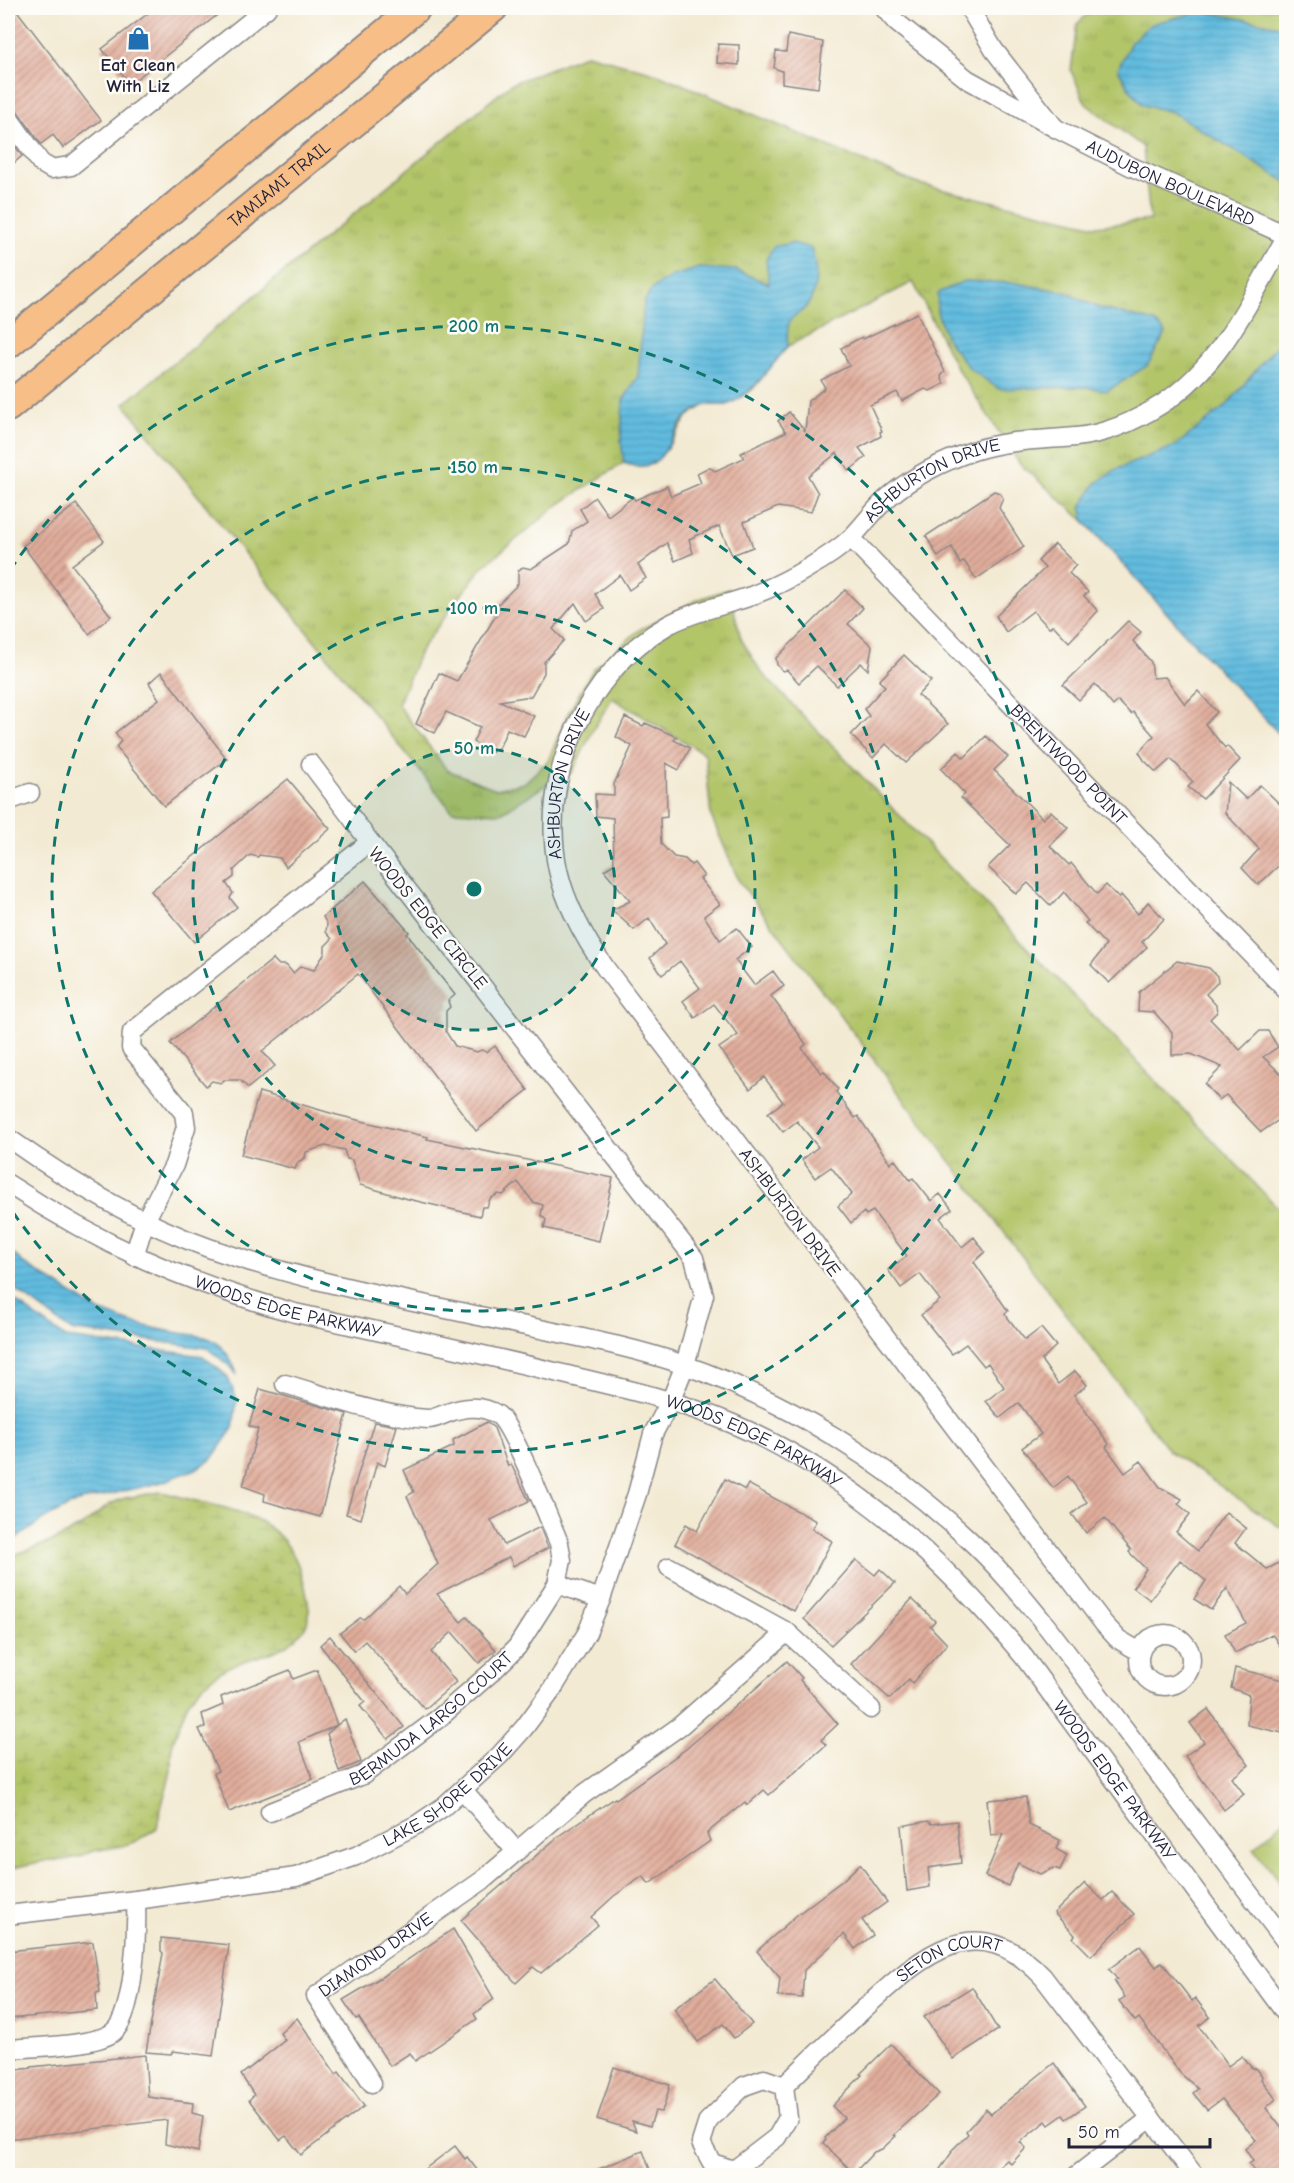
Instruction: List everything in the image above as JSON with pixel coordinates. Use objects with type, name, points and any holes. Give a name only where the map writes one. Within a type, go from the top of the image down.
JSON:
[{"type":"main road","points":[[8,344],[416,8]]},
{"type":"main road","name":"TAMIAMI TRAIL","points":[[8,407],[493,8]]},
{"type":"street","points":[[8,117],[41,163],[51,169],[72,166],[267,8]]},
{"type":"street","name":"AUDUBON BOULEVARD","points":[[884,8],[896,22],[967,79],[1130,166],[1287,236]]},
{"type":"street","name":"AUDUBON BOULEVARD","points":[[969,8],[994,50],[1055,128]]},
{"type":"street","name":"ASHBURTON DRIVE","points":[[1140,1652],[1118,1639],[1104,1624],[606,969],[577,922],[559,873],[555,854],[558,790],[564,760],[580,717],[610,674],[640,645],[667,626],[694,613],[750,596],[782,583],[811,566],[851,538],[892,494],[949,460],[1003,443],[1077,437],[1101,432],[1133,421],[1164,403],[1195,378],[1222,346],[1287,236]]},
{"type":"street","name":"BRENTWOOD POINT","points":[[851,538],[1287,990]]},
{"type":"street","points":[[311,764],[370,842]]},
{"type":"street","points":[[8,801],[30,793]]},
{"type":"street","name":"WOODS EDGE CIRCLE","points":[[134,1256],[146,1221],[174,1165],[186,1127],[184,1113],[130,1048],[132,1032],[370,842],[694,1258],[704,1295],[685,1365],[671,1400]]},
{"type":"street","name":"WOODS EDGE PARKWAY","points":[[8,1138],[50,1168],[101,1198],[146,1221],[207,1247],[270,1268],[342,1286],[624,1348],[685,1365],[774,1404],[825,1431],[909,1488],[966,1537],[1006,1578],[1048,1628],[1287,1942]]},
{"type":"street","name":"WOODS EDGE PARKWAY","points":[[8,1184],[49,1211],[134,1256],[231,1295],[294,1313],[671,1400],[777,1444],[824,1473],[910,1535],[993,1619],[1024,1657],[1287,2014]]},
{"type":"street","name":"BERMUDA LARGO COURT","points":[[270,1812],[363,1775],[439,1718],[495,1670],[517,1647],[557,1584],[562,1560],[559,1543],[518,1448],[500,1416],[470,1407],[432,1419],[416,1418],[378,1410],[285,1384]]},
{"type":"street","name":"LAKE SHORE DRIVE","points":[[8,1915],[296,1878],[387,1842],[443,1807],[464,1790],[516,1737],[550,1693],[587,1633],[638,1494],[653,1434],[671,1400]]},
{"type":"street","points":[[669,1567],[787,1632],[871,1709]]},
{"type":"street","points":[[557,1584],[601,1599]]},
{"type":"street","name":"DIAMOND DRIVE","points":[[372,2083],[316,1996],[483,1880],[584,1794],[680,1726],[787,1632]]},
{"type":"street","points":[[464,1790],[516,1851]]},
{"type":"street","points":[[8,2049],[82,2042],[112,2033],[120,2025],[127,2012],[137,1930],[136,1900]]},
{"type":"street","name":"SETON COURT","points":[[784,2086],[819,2050],[906,1970],[942,1949],[961,1943],[986,1942],[1010,1950],[1029,1962],[1043,1977],[1195,2175]]},
{"type":"street","points":[[764,2079],[784,2086],[788,2118],[777,2137],[734,2170],[712,2163],[701,2143],[708,2121],[744,2086],[764,2079]]},
{"type":"street","points":[[1076,2175],[1151,2118]]},
{"type":"green space","points":[[1094,8],[1286,8],[1286,741],[1085,522],[1019,463],[955,365],[913,282],[788,346],[753,389],[727,405],[705,405],[688,416],[666,450],[653,464],[637,467],[623,463],[561,503],[482,567],[421,649],[398,705],[447,770],[496,789],[524,783],[548,761],[567,715],[593,670],[639,630],[697,600],[729,589],[741,639],[761,672],[1286,1216],[1286,1531],[1169,1451],[739,881],[711,816],[705,754],[612,698],[572,773],[546,785],[501,813],[452,811],[124,404],[511,84],[587,54],[658,74],[915,183],[1095,226],[1150,220],[1143,147],[1086,104],[1071,71],[1077,24]]},
{"type":"green space","points":[[160,1492],[236,1511],[268,1526],[281,1537],[300,1569],[309,1604],[306,1626],[297,1637],[282,1648],[226,1668],[210,1679],[189,1701],[172,1747],[171,1770],[157,1828],[123,1846],[93,1851],[64,1860],[49,1860],[8,1869],[8,1557],[56,1540],[83,1525],[110,1504],[125,1498]]},
{"type":"green space","points":[[1286,1818],[1286,1891],[1254,1848]]},
{"type":"water","points":[[1201,11],[1286,27],[1286,182],[1172,112],[1143,105],[1129,88],[1118,69],[1131,42],[1151,24]]},
{"type":"water","points":[[792,243],[811,248],[816,278],[813,293],[805,309],[792,318],[789,324],[788,346],[747,393],[726,405],[704,406],[690,414],[682,422],[658,459],[650,464],[639,466],[624,463],[621,442],[623,401],[638,376],[644,302],[652,289],[670,277],[699,268],[736,270],[769,284],[766,260],[773,247]]},
{"type":"water","points":[[964,281],[1016,283],[1065,292],[1099,308],[1155,322],[1166,333],[1147,366],[1107,391],[1085,387],[999,389],[970,369],[947,340],[937,312],[938,293]]},
{"type":"water","points":[[1286,334],[1286,741],[1085,522],[1081,507],[1096,483],[1117,469],[1175,446],[1227,405]]},
{"type":"water","points":[[8,1249],[26,1265],[100,1312],[132,1323],[211,1339],[226,1352],[237,1376],[233,1369],[207,1348],[70,1330],[8,1284]]},
{"type":"water","points":[[8,1296],[66,1338],[203,1356],[227,1376],[237,1399],[233,1428],[211,1460],[196,1469],[159,1483],[77,1502],[46,1518],[8,1544]]},
{"type":"building","points":[[8,8],[15,8],[101,120],[63,148],[53,135],[41,144],[17,110],[8,106]]},
{"type":"building","points":[[155,8],[226,8],[130,84],[102,49]]},
{"type":"building","points":[[788,35],[823,42],[818,88],[782,83],[782,71],[774,68],[776,51],[786,52]]},
{"type":"building","points":[[718,44],[739,45],[739,65],[717,63]]},
{"type":"building","points":[[8,136],[22,156],[8,168]]},
{"type":"building","points":[[917,313],[945,372],[941,376],[944,384],[930,391],[925,389],[902,401],[897,392],[870,405],[882,431],[881,436],[859,448],[866,457],[849,471],[837,453],[808,476],[818,493],[811,512],[778,507],[744,522],[753,547],[732,555],[719,526],[689,539],[693,553],[675,561],[667,543],[638,565],[646,578],[629,590],[620,575],[595,594],[604,609],[586,621],[575,603],[553,629],[564,640],[544,662],[544,673],[531,696],[500,701],[534,716],[524,736],[507,729],[500,746],[492,752],[473,742],[480,727],[446,712],[435,733],[416,724],[439,673],[457,681],[496,615],[492,610],[518,584],[518,571],[523,567],[531,569],[569,544],[572,531],[587,521],[580,509],[595,497],[608,516],[633,497],[635,500],[667,486],[671,496],[701,483],[697,473],[709,467],[715,471],[744,458],[741,453],[786,432],[778,421],[789,412],[805,431],[808,401],[825,388],[821,380],[849,366],[841,348]]},
{"type":"building","points":[[994,491],[1000,493],[1003,498],[999,508],[1024,547],[976,579],[964,561],[960,564],[952,547],[938,557],[926,536]]},
{"type":"building","points":[[76,504],[104,541],[72,565],[111,616],[89,634],[23,546]]},
{"type":"building","points":[[1055,544],[1076,565],[1069,573],[1088,592],[1084,596],[1098,611],[1069,642],[1053,625],[1049,628],[1033,611],[1006,632],[996,616],[1045,568],[1038,561]]},
{"type":"building","points":[[845,590],[863,608],[848,624],[872,646],[868,670],[861,663],[837,686],[817,666],[799,683],[787,670],[783,671],[777,665],[776,658]]},
{"type":"building","points":[[1128,621],[1141,632],[1133,641],[1151,662],[1153,678],[1165,677],[1185,704],[1198,691],[1217,712],[1205,724],[1225,748],[1227,746],[1240,760],[1203,799],[1188,787],[1193,782],[1171,759],[1156,772],[1144,760],[1139,752],[1154,736],[1133,712],[1131,714],[1118,701],[1113,706],[1095,684],[1079,700],[1063,685]]},
{"type":"building","points":[[904,655],[931,681],[918,695],[948,724],[906,763],[886,744],[873,758],[851,735],[869,716],[864,709],[885,686],[879,681]]},
{"type":"building","points":[[161,672],[227,759],[164,806],[116,747],[121,741],[115,733],[159,699],[149,683]]},
{"type":"building","points":[[625,717],[643,726],[645,723],[677,737],[674,740],[690,748],[679,770],[666,763],[667,817],[660,818],[661,844],[674,857],[685,859],[691,865],[694,863],[704,876],[700,879],[720,904],[704,916],[720,940],[737,928],[752,947],[735,960],[754,985],[773,971],[784,986],[771,996],[806,1044],[802,1048],[821,1073],[824,1071],[838,1089],[836,1092],[855,1118],[858,1116],[890,1163],[895,1160],[910,1180],[913,1178],[931,1201],[940,1194],[952,1209],[940,1218],[962,1247],[974,1237],[985,1252],[974,1262],[1008,1311],[1005,1314],[1025,1340],[1041,1328],[1056,1346],[1041,1360],[1058,1384],[1075,1371],[1087,1385],[1074,1395],[1109,1444],[1106,1447],[1125,1473],[1141,1461],[1160,1487],[1182,1499],[1178,1504],[1190,1514],[1176,1532],[1198,1551],[1226,1512],[1246,1528],[1235,1543],[1267,1569],[1287,1559],[1287,1581],[1281,1585],[1287,1594],[1287,1657],[1272,1634],[1235,1653],[1225,1634],[1246,1623],[1227,1588],[1211,1610],[1194,1599],[1206,1581],[1180,1560],[1150,1600],[1133,1587],[1146,1569],[1129,1552],[1131,1550],[1105,1518],[1086,1533],[1072,1514],[1087,1502],[1068,1476],[1053,1488],[1022,1448],[1041,1434],[1019,1403],[1000,1418],[986,1401],[1004,1387],[988,1363],[984,1366],[966,1344],[952,1354],[921,1315],[940,1300],[920,1274],[901,1288],[888,1270],[907,1256],[873,1211],[866,1215],[864,1212],[851,1223],[838,1206],[852,1194],[831,1167],[815,1178],[802,1160],[818,1147],[797,1121],[783,1132],[768,1113],[783,1102],[764,1077],[750,1089],[719,1048],[738,1035],[714,1004],[695,1018],[683,1001],[700,988],[680,961],[662,975],[650,958],[665,944],[649,918],[634,930],[612,910],[630,901],[604,870],[614,864],[613,818],[596,816],[595,794],[614,795],[614,784],[632,746],[616,737]]},
{"type":"building","points":[[986,736],[1008,757],[994,770],[1043,819],[1051,811],[1068,828],[1050,846],[1069,865],[1071,863],[1097,894],[1106,885],[1119,898],[1121,895],[1138,914],[1148,902],[1164,919],[1142,942],[1147,947],[1109,983],[1091,965],[1106,945],[1085,923],[1088,921],[1064,892],[1051,906],[1028,883],[1016,894],[988,867],[1010,845],[961,798],[965,794],[941,769],[958,752],[964,758]]},
{"type":"building","points":[[288,779],[330,829],[286,867],[280,858],[250,855],[234,870],[234,877],[226,883],[233,893],[230,898],[237,907],[194,942],[151,891]]},
{"type":"building","points":[[1228,782],[1246,799],[1260,785],[1287,811],[1287,858],[1258,885],[1242,868],[1259,849],[1225,813]]},
{"type":"building","points":[[365,881],[409,932],[407,934],[455,995],[448,1001],[450,1007],[446,1011],[446,1032],[455,1046],[477,1052],[481,1050],[487,1052],[495,1046],[528,1090],[476,1131],[358,974],[262,1051],[275,1066],[248,1088],[240,1080],[224,1080],[221,1083],[212,1081],[206,1086],[170,1043],[273,959],[279,965],[286,965],[293,973],[301,966],[314,970],[325,953],[325,946],[332,939],[326,932],[327,924],[323,917]]},
{"type":"building","points":[[1177,961],[1209,968],[1217,976],[1218,982],[1206,994],[1216,1005],[1217,1012],[1210,1019],[1240,1050],[1260,1031],[1268,1031],[1278,1047],[1263,1057],[1286,1078],[1286,1115],[1261,1132],[1226,1095],[1219,1100],[1205,1084],[1222,1067],[1191,1054],[1172,1055],[1172,1032],[1154,1012],[1138,1011],[1139,992]]},
{"type":"building","points":[[259,1092],[337,1115],[428,1137],[427,1139],[613,1178],[599,1241],[544,1228],[546,1220],[541,1215],[543,1205],[533,1202],[518,1182],[503,1195],[498,1194],[490,1199],[487,1207],[482,1207],[480,1216],[360,1185],[352,1160],[347,1159],[344,1150],[325,1146],[306,1152],[305,1158],[298,1162],[295,1169],[241,1155]]},
{"type":"building","points":[[260,1389],[347,1414],[320,1517],[264,1501],[265,1494],[243,1486],[258,1429],[249,1426]]},
{"type":"building","points":[[374,1422],[397,1426],[385,1466],[377,1462],[361,1519],[346,1514]]},
{"type":"building","points":[[487,1422],[494,1428],[508,1466],[511,1464],[529,1501],[491,1520],[504,1545],[540,1527],[548,1548],[513,1566],[509,1557],[437,1594],[461,1622],[467,1617],[496,1650],[479,1663],[452,1632],[431,1652],[456,1682],[425,1709],[365,1641],[354,1651],[340,1633],[360,1618],[364,1619],[399,1586],[405,1594],[438,1564],[407,1496],[414,1492],[404,1470],[454,1446],[453,1440]]},
{"type":"building","points":[[725,1479],[745,1490],[748,1484],[816,1521],[812,1529],[832,1541],[794,1611],[675,1544],[686,1524],[697,1531]]},
{"type":"building","points":[[856,1560],[875,1575],[880,1569],[895,1583],[831,1645],[804,1619]]},
{"type":"building","points":[[912,1599],[935,1621],[930,1626],[947,1644],[912,1683],[909,1679],[890,1699],[851,1664]]},
{"type":"building","points":[[330,1636],[404,1727],[388,1739],[360,1706],[365,1702],[320,1645]]},
{"type":"building","points":[[787,1661],[802,1678],[800,1680],[838,1724],[821,1740],[826,1745],[769,1795],[764,1790],[747,1805],[745,1802],[707,1833],[710,1841],[649,1884],[643,1876],[614,1896],[591,1917],[598,1925],[541,1973],[533,1967],[516,1983],[461,1920],[560,1835],[616,1799],[686,1749]]},
{"type":"building","points":[[1235,1668],[1287,1681],[1287,1734],[1247,1725],[1249,1695],[1231,1688]]},
{"type":"building","points":[[290,1670],[293,1679],[317,1670],[337,1725],[299,1742],[313,1779],[229,1812],[214,1773],[218,1771],[199,1729],[205,1727],[202,1714],[223,1705],[221,1697]]},
{"type":"building","points":[[1208,1709],[1249,1765],[1232,1778],[1244,1794],[1224,1810],[1185,1756],[1204,1742],[1190,1723]]},
{"type":"building","points":[[345,1719],[361,1762],[339,1771],[327,1734]]},
{"type":"building","points":[[1026,1797],[1029,1825],[1060,1840],[1056,1849],[1067,1855],[1060,1870],[1054,1868],[1040,1874],[1018,1863],[1008,1886],[985,1876],[1003,1834],[991,1836],[987,1800]]},
{"type":"building","points":[[928,1821],[931,1824],[957,1821],[961,1863],[928,1868],[930,1887],[907,1891],[901,1826]]},
{"type":"building","points":[[860,1864],[887,1902],[862,1920],[873,1935],[855,1949],[844,1934],[804,1970],[802,1998],[778,1996],[780,1978],[757,1951],[798,1914]]},
{"type":"building","points":[[1085,1883],[1103,1900],[1112,1892],[1134,1914],[1091,1956],[1073,1938],[1075,1935],[1054,1913]]},
{"type":"building","points":[[453,1929],[494,1999],[474,2014],[477,2019],[415,2061],[410,2053],[390,2066],[359,2018],[356,2019],[343,2000]]},
{"type":"building","points":[[161,1938],[229,1945],[213,2056],[173,2051],[171,2054],[146,2052],[163,1953]]},
{"type":"building","points":[[93,1942],[100,1992],[96,1993],[97,2010],[8,2019],[8,1951]]},
{"type":"building","points":[[1140,1946],[1156,1967],[1162,1962],[1192,2001],[1195,1998],[1210,2017],[1199,2026],[1228,2066],[1242,2056],[1262,2076],[1261,2079],[1276,2099],[1266,2108],[1287,2135],[1287,2175],[1258,2175],[1249,2164],[1253,2161],[1245,2149],[1256,2140],[1222,2099],[1207,2110],[1193,2093],[1198,2089],[1180,2073],[1139,2018],[1135,2021],[1119,2001],[1125,1997],[1114,1981],[1117,1979],[1109,1969]]},
{"type":"building","points":[[715,1979],[752,2024],[734,2038],[723,2024],[698,2042],[674,2009]]},
{"type":"building","points":[[972,1987],[998,2030],[953,2059],[924,2017]]},
{"type":"building","points":[[297,2018],[336,2074],[339,2072],[364,2106],[301,2155],[286,2136],[280,2140],[249,2100],[254,2095],[241,2075],[285,2040],[280,2033]]},
{"type":"building","points":[[891,2044],[939,2094],[854,2173],[823,2143],[844,2118],[832,2106]]},
{"type":"building","points":[[145,2055],[148,2097],[193,2103],[192,2113],[203,2116],[198,2152],[165,2144],[167,2120],[8,2139],[8,2071]]},
{"type":"building","points":[[1054,2063],[1085,2106],[1066,2119],[1063,2115],[1049,2125],[1046,2121],[1020,2142],[1026,2148],[1011,2164],[1007,2160],[990,2175],[936,2175],[951,2151],[968,2134],[966,2131],[986,2109],[991,2114]]},
{"type":"building","points":[[614,2067],[670,2085],[664,2106],[661,2112],[655,2111],[650,2126],[632,2121],[636,2131],[597,2119]]},
{"type":"building","points":[[455,2146],[481,2175],[417,2175]]},
{"type":"building","points":[[643,2151],[652,2175],[584,2175]]},
{"type":"place","name":"Eat Clean With Liz","points":[[138,39]]}]
